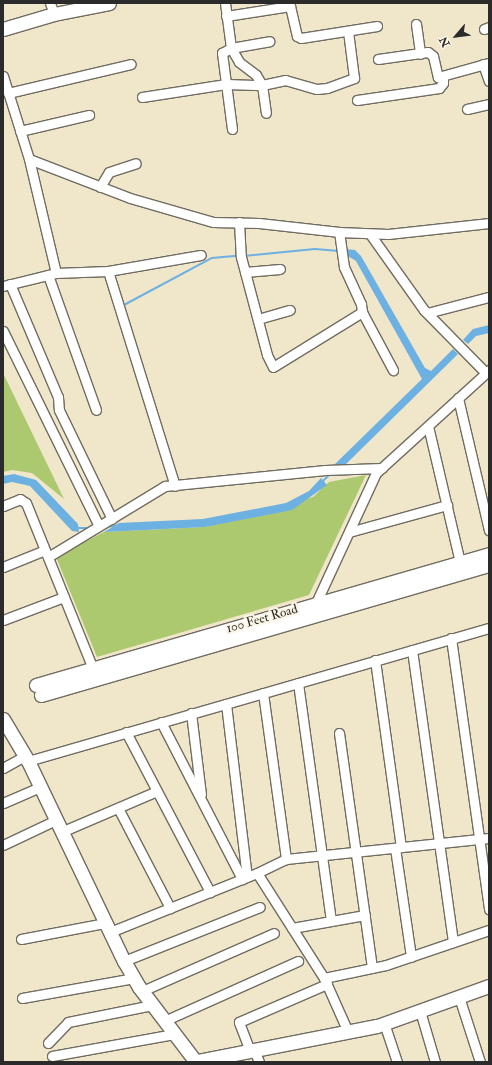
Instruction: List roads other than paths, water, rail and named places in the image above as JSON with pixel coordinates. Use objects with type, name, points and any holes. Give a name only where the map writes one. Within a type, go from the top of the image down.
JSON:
[{"type":"main road","points":[[3,29],[52,8],[109,3]]},
{"type":"main road","name":"100 Feet Road","points":[[38,690],[316,603],[489,554]]},
{"type":"main road","name":"100 Feet Road","points":[[95,673],[310,616],[489,565]]},
{"type":"main road","points":[[3,719],[7,735],[27,759],[124,961],[142,991],[195,1062],[254,1054],[384,1023],[489,986]]},
{"type":"street","points":[[225,3],[231,48],[239,62],[256,75],[262,85],[266,113]]},
{"type":"street","points":[[226,16],[290,6],[299,38],[377,26]]},
{"type":"street","points":[[416,24],[420,54]]},
{"type":"street","points":[[142,97],[226,84],[262,85],[285,80],[317,89],[353,79],[348,31]]},
{"type":"street","points":[[232,129],[222,54],[231,48],[269,41]]},
{"type":"street","points":[[378,59],[432,54],[436,74],[443,77],[486,63],[489,81]]},
{"type":"street","points":[[8,93],[131,64]]},
{"type":"street","points":[[3,76],[29,159],[52,274],[96,410]]},
{"type":"street","points":[[357,100],[439,88],[443,83],[443,77]]},
{"type":"street","points":[[467,109],[489,104]]},
{"type":"street","points":[[20,131],[89,115]]},
{"type":"street","points":[[29,159],[100,187],[196,219],[370,234],[406,234],[489,223]]},
{"type":"street","points":[[100,187],[109,172],[136,163]]},
{"type":"street","points":[[239,222],[241,257],[271,365],[276,367],[362,312]]},
{"type":"street","points":[[339,232],[344,267],[361,304],[362,312],[393,370]]},
{"type":"street","points":[[310,616],[376,473],[487,372],[459,348],[427,313],[370,234]]},
{"type":"street","points":[[109,520],[59,410],[58,397],[6,285],[52,274],[108,271],[201,255]]},
{"type":"street","points":[[246,272],[280,269]]},
{"type":"street","points":[[108,271],[176,486]]},
{"type":"street","points":[[427,313],[489,297]]},
{"type":"street","points":[[258,319],[290,310]]},
{"type":"street","points":[[3,331],[95,529]]},
{"type":"street","points":[[458,398],[489,530]]},
{"type":"street","points":[[428,426],[460,562]]},
{"type":"street","points":[[3,567],[46,554],[95,529],[165,486],[325,470],[382,468]]},
{"type":"street","points":[[3,506],[20,499],[26,503],[95,673]]},
{"type":"street","points":[[348,532],[447,505]]},
{"type":"street","points":[[3,620],[64,597]]},
{"type":"street","points":[[3,768],[27,759],[191,714],[489,628]]},
{"type":"street","points":[[451,638],[489,909]]},
{"type":"street","points":[[412,650],[453,942]]},
{"type":"street","points":[[375,660],[411,957]]},
{"type":"street","points":[[298,683],[331,921]]},
{"type":"street","points":[[263,693],[286,859]]},
{"type":"street","points":[[226,704],[244,878]]},
{"type":"street","points":[[191,714],[202,801]]},
{"type":"street","points":[[161,722],[244,878]]},
{"type":"street","points":[[126,732],[210,892]]},
{"type":"street","points":[[339,733],[372,968]]},
{"type":"street","points":[[3,803],[40,787]]},
{"type":"street","points":[[3,844],[118,808],[157,791]]},
{"type":"street","points":[[118,808],[170,908]]},
{"type":"street","points":[[21,939],[108,928],[170,908],[257,873],[286,859],[489,838]]},
{"type":"street","points":[[257,873],[325,981],[348,1032]]},
{"type":"street","points":[[124,961],[260,907]]},
{"type":"street","points":[[292,928],[365,915]]},
{"type":"street","points":[[254,1054],[239,1022],[325,981],[411,957],[489,930]]},
{"type":"street","points":[[142,991],[274,932]]},
{"type":"street","points":[[164,1020],[298,962]]},
{"type":"street","points":[[22,998],[134,978]]},
{"type":"street","points":[[459,997],[480,1062]]},
{"type":"street","points":[[48,1044],[68,1022],[152,1005]]},
{"type":"street","points":[[420,1011],[435,1062]]},
{"type":"street","points":[[384,1023],[397,1062]]},
{"type":"street","points":[[52,1056],[174,1034]]},
{"type":"water","points":[[345,249],[355,250],[361,256],[425,368],[431,371],[453,349],[458,354],[346,464],[334,465],[422,379],[356,261],[346,255]]},
{"type":"water","points":[[489,325],[489,333],[476,336],[468,344],[463,340],[473,329]]},
{"type":"water","points":[[14,474],[36,480],[78,524],[79,532],[72,531],[30,486],[12,482],[3,484],[3,476]]},
{"type":"water","points":[[321,478],[327,485],[292,510],[205,527],[104,532],[119,523],[203,519],[286,503],[309,491]]},
{"type":"waterway","points":[[244,256],[315,249],[339,251]]},
{"type":"waterway","points":[[122,306],[212,258],[237,256]]},
{"type":"waterway","points":[[322,482],[330,474]]},
{"type":"waterway","points":[[105,527],[115,526]]},
{"type":"waterway","points":[[77,528],[89,528]]}]
